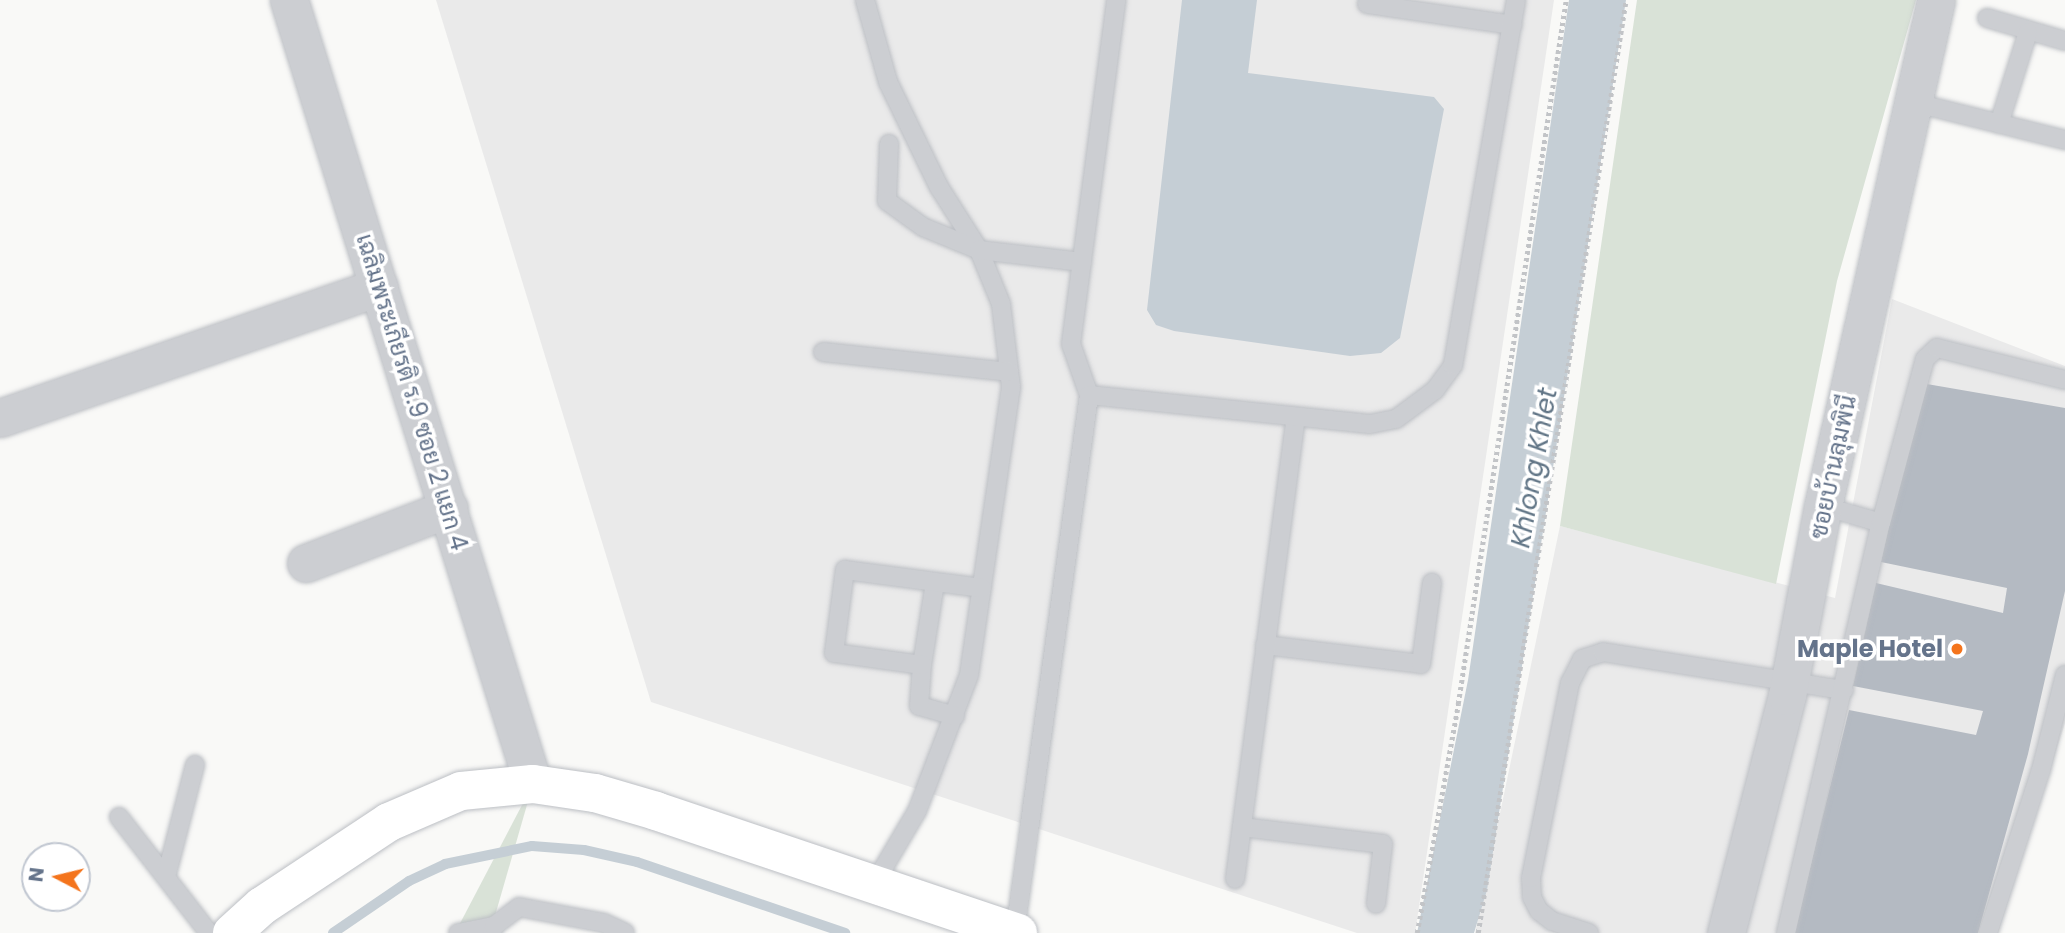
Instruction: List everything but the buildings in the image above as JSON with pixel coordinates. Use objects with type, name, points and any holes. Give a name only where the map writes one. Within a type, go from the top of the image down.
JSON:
[{"type":"main road","points":[[232,933],[256,920],[389,821],[461,791],[533,784],[595,793],[656,811],[1017,932]]},
{"type":"street","name":"เฉลิมพระเกียรติ ร.9 ซอย 2 แยก 4","points":[[289,0],[533,784]]},
{"type":"street","name":"ซอยบ้านลุมพินี","points":[[1726,933],[1790,684],[1823,506],[1936,0]]},
{"type":"street","points":[[0,418],[379,287]]},
{"type":"street","points":[[306,563],[449,508]]},
{"type":"lane","points":[[865,0],[888,82],[939,187],[979,250],[1001,304],[1012,387],[969,675],[916,811],[874,884]]},
{"type":"lane","points":[[1017,932],[1089,395],[1071,344],[1116,0]]},
{"type":"lane","points":[[1089,395],[1370,424],[1396,419],[1435,390],[1454,365],[1516,0]]},
{"type":"lane","points":[[1367,4],[1512,25]]},
{"type":"lane","points":[[1987,18],[2065,41]]},
{"type":"lane","points":[[1999,124],[2028,32]]},
{"type":"lane","points":[[1912,102],[2065,140]]},
{"type":"lane","points":[[889,144],[887,201],[923,227],[979,250],[1082,262]]},
{"type":"lane","points":[[1786,933],[1881,523],[1929,351],[1950,350],[2065,380]]},
{"type":"lane","points":[[823,352],[1009,372]]},
{"type":"lane","points":[[1235,879],[1296,417]]},
{"type":"lane","points":[[1823,506],[1881,523]]},
{"type":"lane","points":[[922,665],[834,653],[845,570],[982,589]]},
{"type":"lane","points":[[935,583],[922,665],[919,706],[955,716]]},
{"type":"lane","points":[[1265,645],[1421,664],[1432,583]]},
{"type":"lane","points":[[1589,933],[1552,921],[1532,897],[1531,878],[1574,668],[1592,653],[1603,652],[1844,691]]},
{"type":"lane","points":[[1988,933],[2041,770],[2065,675]]},
{"type":"lane","points":[[166,877],[195,765]]},
{"type":"lane","points":[[119,817],[209,933]]},
{"type":"lane","points":[[1241,827],[1383,844],[1376,904]]},
{"type":"lane","points":[[458,933],[493,929],[519,907],[604,923],[626,933]]},
{"type":"path","points":[[1418,933],[1458,704],[1566,0]]},
{"type":"path","points":[[1478,933],[1626,0]]},
{"type":"shaded area","points":[[436,0],[1554,0],[1415,933],[1357,933],[651,702]]},
{"type":"shaded area","points":[[1637,0],[1916,0],[1837,281],[1776,584],[1560,526]]},
{"type":"shaded area","points":[[1892,299],[2065,366],[2065,723],[1998,933],[1475,933],[1560,526],[1835,598]]},
{"type":"shaded area","points":[[533,784],[490,933],[455,933]]},
{"type":"water","points":[[1182,0],[1257,0],[1248,73],[1434,97],[1444,109],[1400,338],[1381,353],[1350,356],[1174,331],[1156,325],[1147,310]]},
{"type":"water","name":"Khlong Khlet","points":[[1569,0],[1626,0],[1487,890],[1474,933],[1417,933],[1468,680]]},
{"type":"waterway","points":[[333,933],[409,881],[445,864],[532,846],[584,850],[637,862],[845,933]]},
{"type":"place","name":"Maple Hotel","points":[[1957,649]]}]
